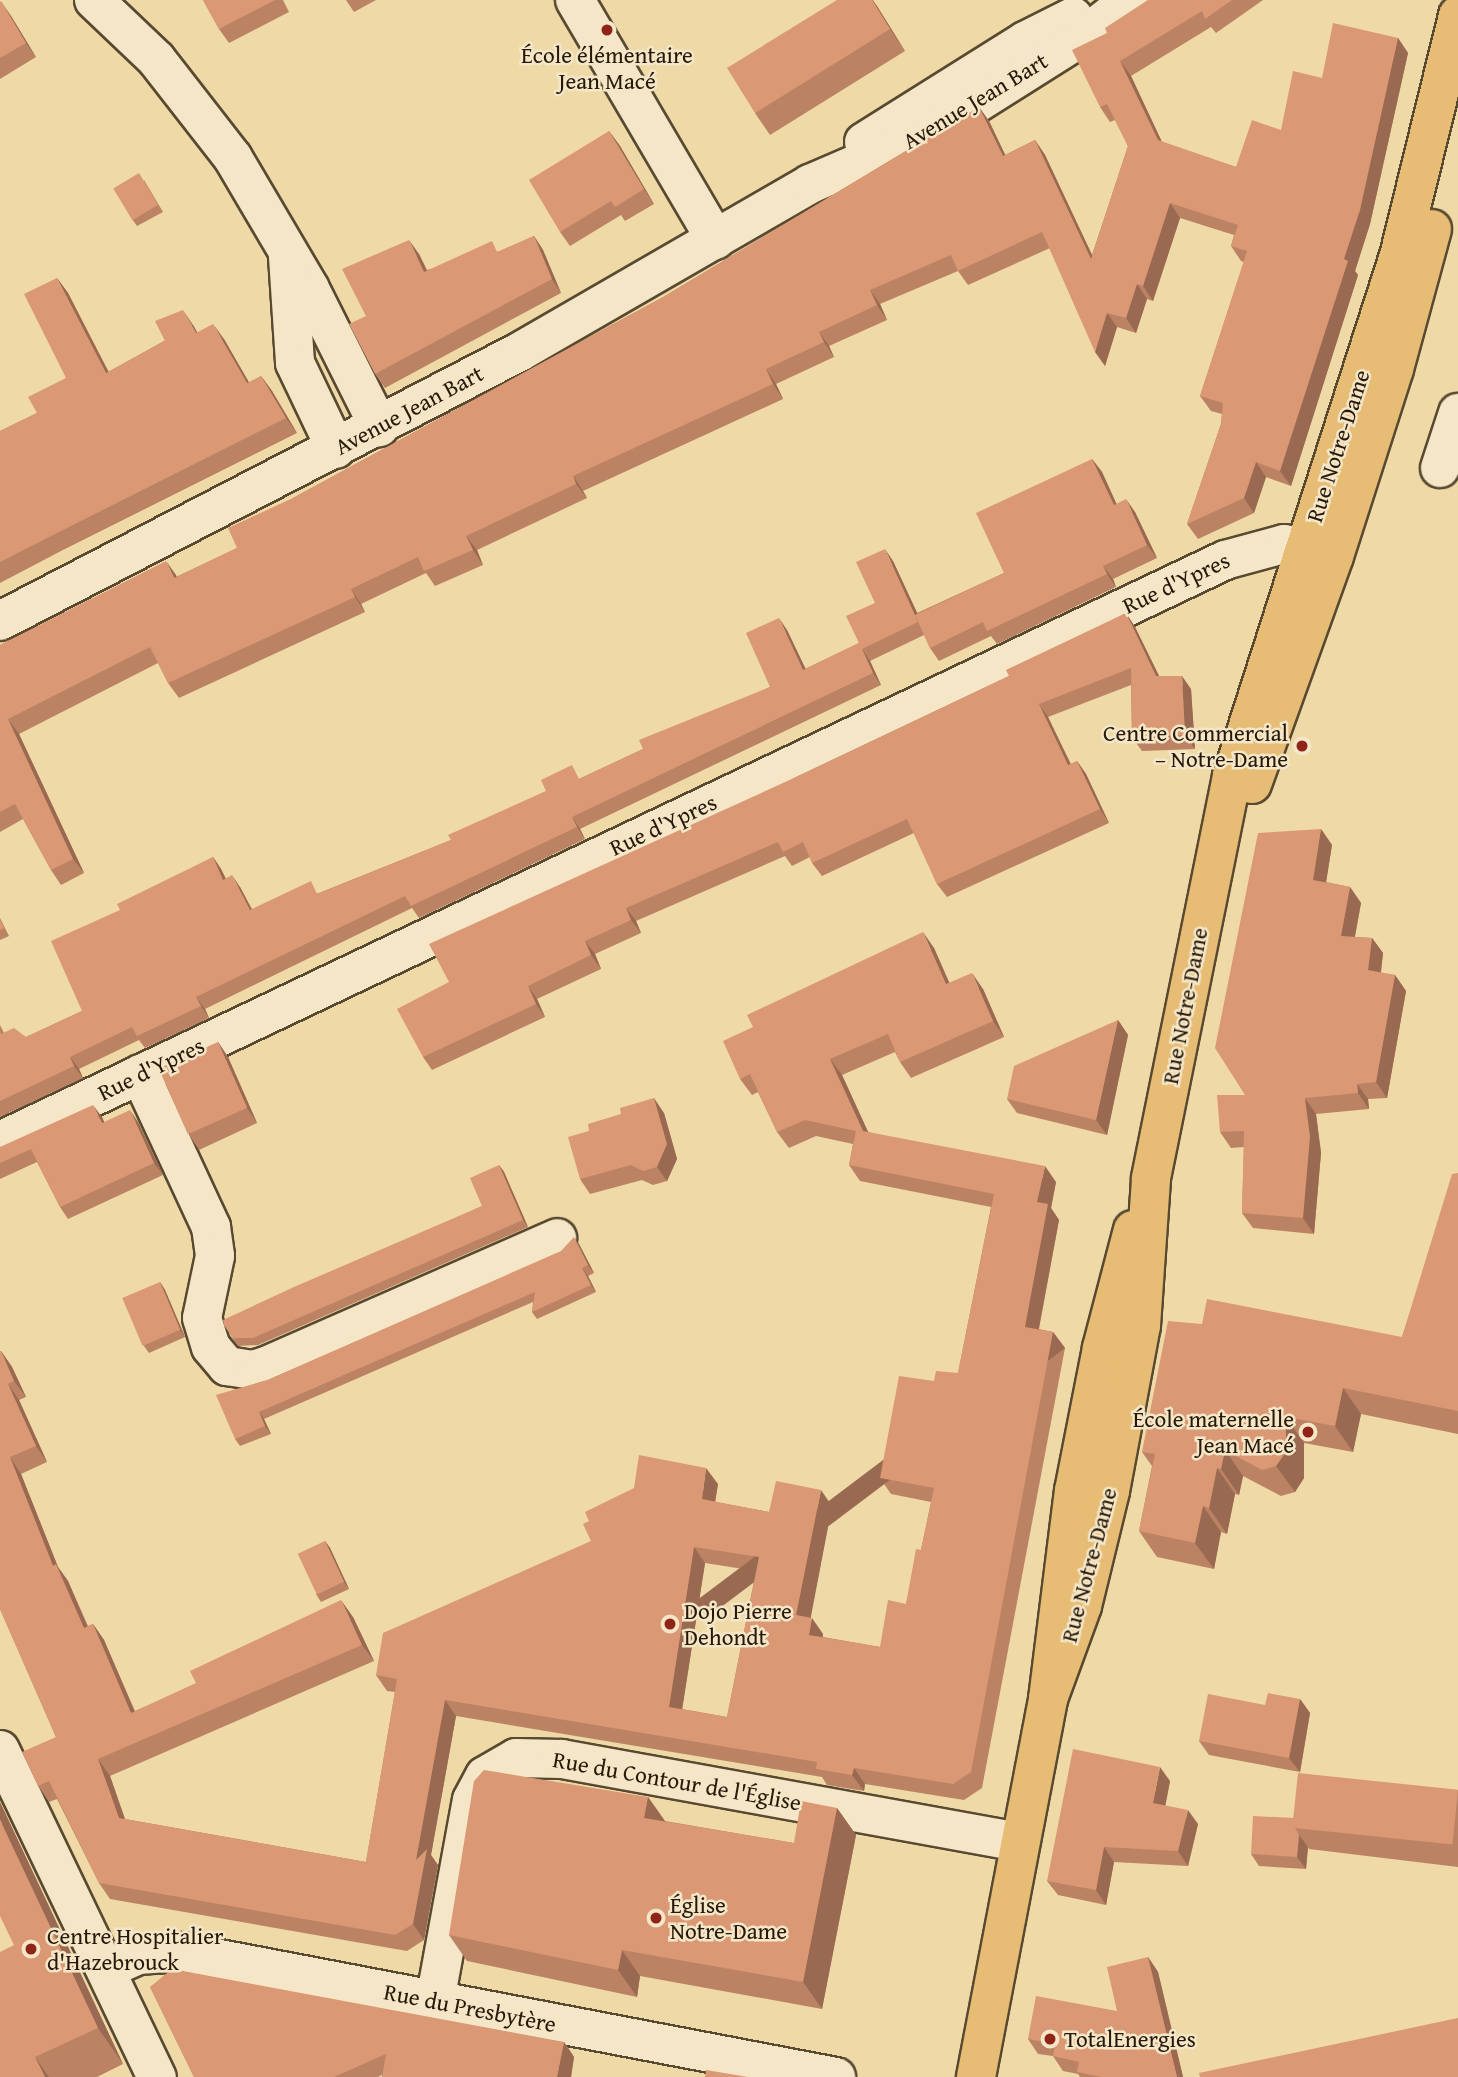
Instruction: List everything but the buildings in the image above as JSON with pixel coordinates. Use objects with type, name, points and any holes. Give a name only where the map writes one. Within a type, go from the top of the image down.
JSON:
[{"type":"main road","name":"Rue Notre-Dame","points":[[1320,552],[1409,221],[1458,15]]},
{"type":"main road","name":"Rue Notre-Dame","points":[[976,2077],[1048,1699],[1065,1543],[1097,1371],[1119,1278],[1151,1178],[1239,748],[1320,552],[1416,293],[1458,107]]},
{"type":"street","points":[[575,0],[716,240]]},
{"type":"street","name":"Avenue Jean Bart","points":[[0,621],[379,427],[716,240],[810,184],[887,127],[1003,54],[1115,0]]},
{"type":"street","name":"Avenue Jean Bart","points":[[810,184],[933,131],[1085,35],[1130,0]]},
{"type":"street","points":[[108,4],[195,105],[233,158],[287,251],[379,427]]},
{"type":"street","points":[[287,251],[295,363],[336,449]]},
{"type":"street","points":[[1440,468],[1458,413]]},
{"type":"street","name":"Rue d'Ypres","points":[[0,1141],[1225,559],[1273,544],[1320,552]]},
{"type":"street","points":[[140,1074],[211,1227],[215,1256],[202,1318],[211,1347],[227,1366],[266,1367],[557,1238]]},
{"type":"street","points":[[0,1750],[157,2077]]},
{"type":"street","name":"Rue du Contour de l'Église","points":[[435,2001],[472,1800],[485,1776],[516,1758],[562,1759],[1020,1842]]},
{"type":"street","name":"Rue du Presbytère","points":[[107,1969],[138,1955],[183,1952],[836,2077]]},
{"type":"place","name":"École élémentaire Jean Macé","points":[[607,30]]},
{"type":"place","name":"Centre Commercial – Notre-Dame","points":[[1302,746]]},
{"type":"place","name":"École maternelle Jean Macé","points":[[1308,1432]]},
{"type":"place","name":"Dojo Pierre Dehondt","points":[[670,1624]]},
{"type":"place","name":"Église Notre-Dame","points":[[656,1918]]},
{"type":"place","name":"Centre Hospitalier d'Hazebrouck","points":[[31,1949]]},
{"type":"place","name":"TotalEnergies","points":[[1050,2039]]}]
